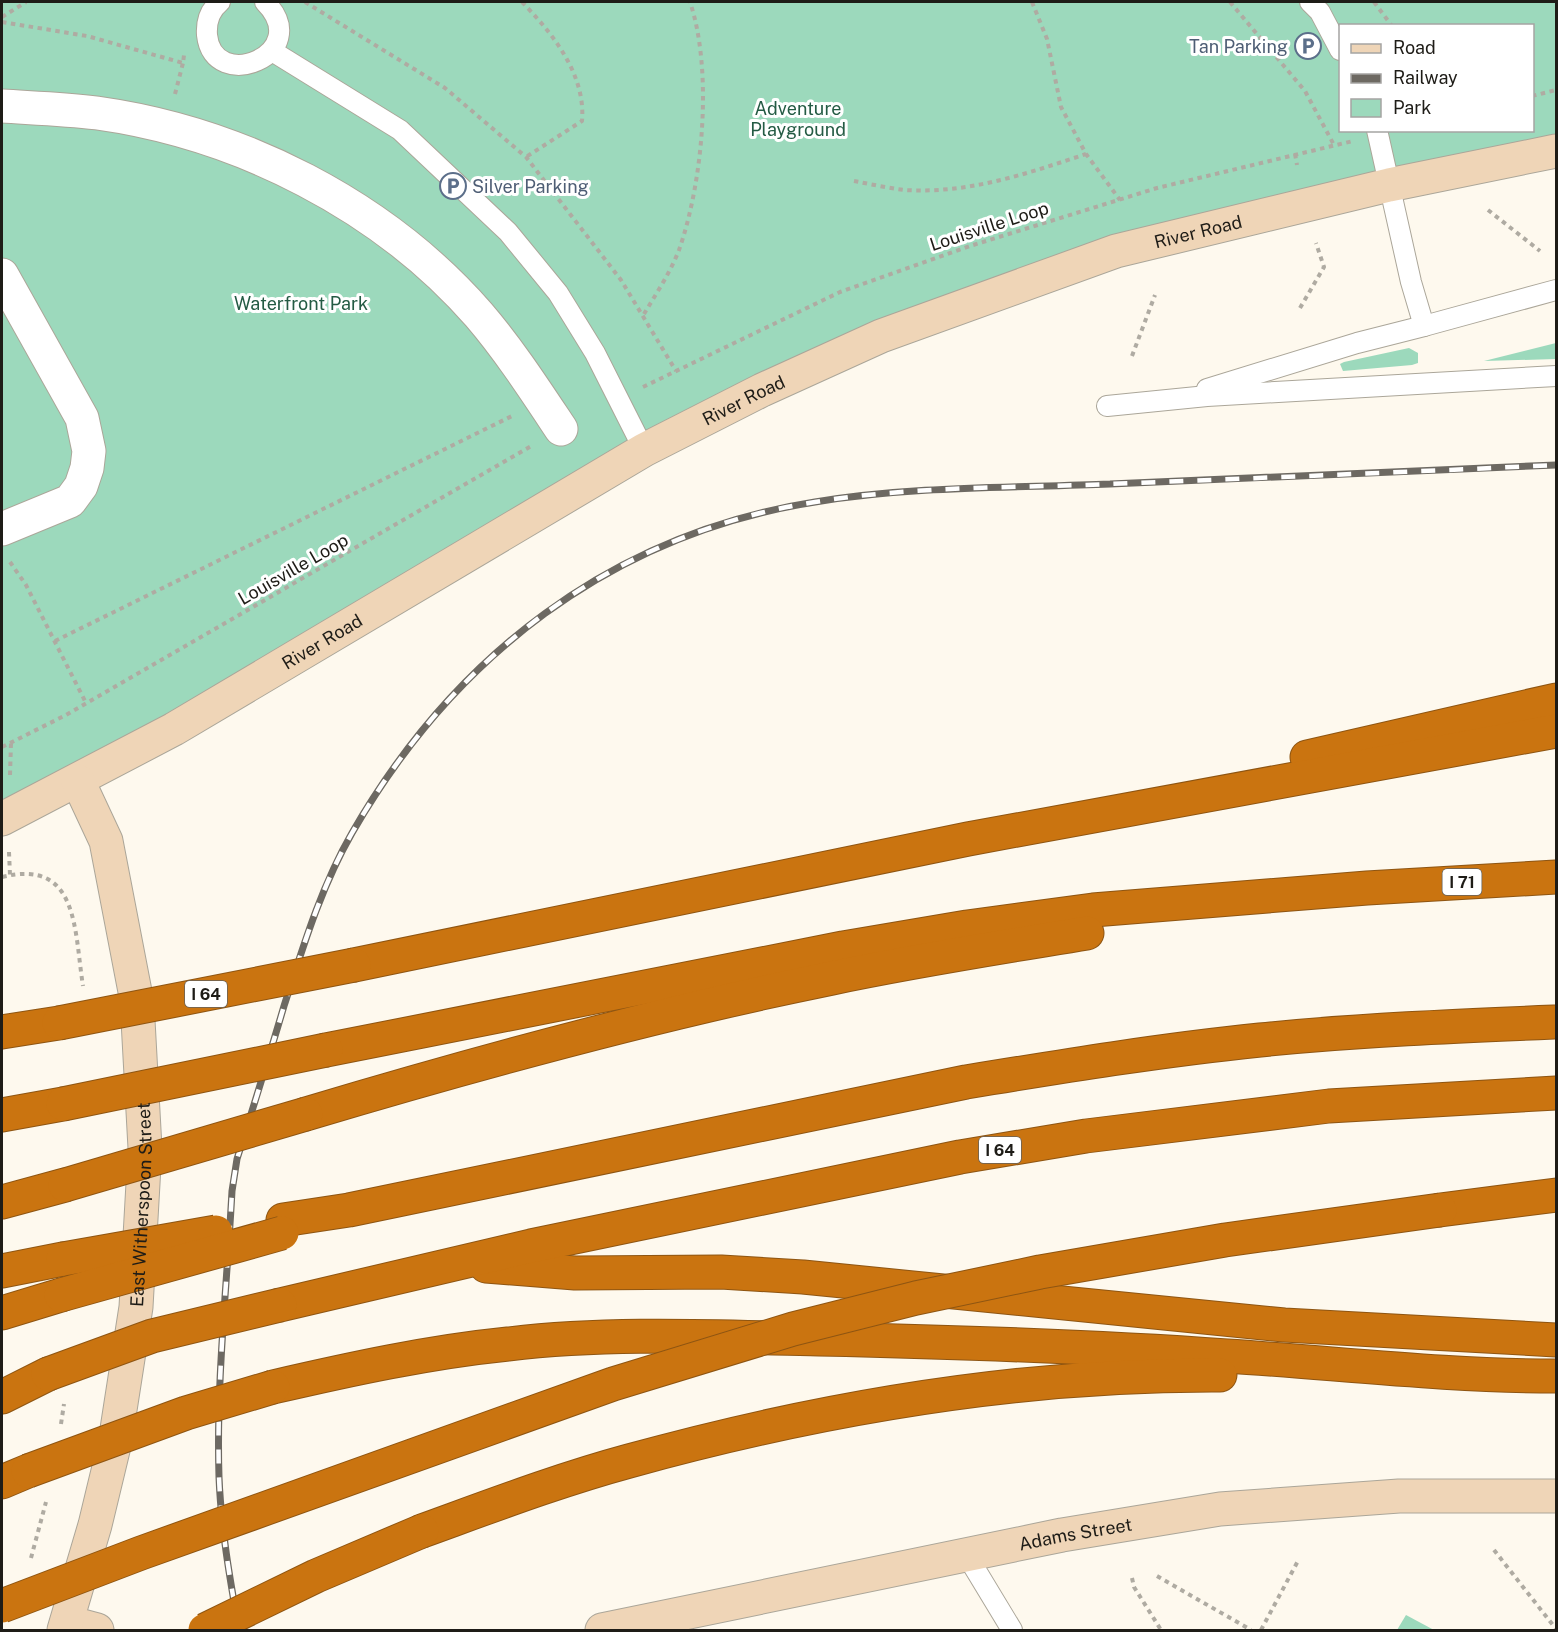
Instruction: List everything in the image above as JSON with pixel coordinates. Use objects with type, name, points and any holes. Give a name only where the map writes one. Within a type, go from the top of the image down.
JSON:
[{"type":"highway","points":[[968,839],[1459,720],[1557,700]]},
{"type":"highway","name":"I 64","points":[[2,1032],[59,1023],[354,965],[968,839],[1557,731]]},
{"type":"highway","name":"I 71","points":[[1367,888],[1557,877]]},
{"type":"highway","points":[[2,1115],[820,952],[967,927],[1093,910],[1367,888]]},
{"type":"highway","points":[[2,1202],[474,1064],[832,978],[1015,945],[1367,888]]},
{"type":"highway","points":[[2,1313],[282,1226],[955,1085],[1051,1068],[1260,1040],[1357,1032],[1557,1022]]},
{"type":"highway","name":"I 64","points":[[2,1397],[48,1374],[152,1336],[452,1264],[960,1157],[1086,1136],[1329,1106],[1557,1093]]},
{"type":"highway","points":[[2,1606],[34,1592],[613,1384],[793,1329],[916,1298],[1040,1272],[1225,1240],[1557,1195]]},
{"type":"highway","points":[[2,1271],[282,1226]]},
{"type":"highway","points":[[452,1264],[575,1273],[721,1272],[803,1277],[1284,1325],[1557,1340]]},
{"type":"highway","points":[[15,1477],[186,1413],[273,1388],[351,1369],[431,1354],[510,1343],[590,1338],[959,1342],[1226,1355],[1479,1376]]},
{"type":"highway","points":[[205,1630],[316,1576],[422,1531],[532,1491],[627,1461],[834,1412],[928,1396],[1026,1385],[1205,1375],[1557,1376]]},
{"type":"street","points":[[2,106],[96,113],[195,135],[243,151],[333,196],[376,223],[448,283],[497,337],[561,429]]},
{"type":"street","name":"River Road","points":[[2,819],[174,729],[644,450],[826,360],[982,297],[1116,251],[1389,185],[1557,152]]},
{"type":"street","points":[[2,275],[82,418],[89,451],[84,477],[70,501],[4,543]]},
{"type":"street","name":"East Witherspoon Street","points":[[76,1628],[115,1442],[136,1307],[145,1148],[137,1002],[106,841],[78,781]]},
{"type":"street","name":"Adams Street","points":[[602,1630],[966,1554],[1220,1509],[1399,1496],[1557,1496]]},
{"type":"lane","points":[[220,2],[209,14],[206,27],[208,40],[213,52],[224,61],[236,65],[249,65],[262,60],[272,51],[278,39],[279,26],[275,13],[265,2]]},
{"type":"lane","points":[[1310,2],[1320,12],[1339,46]]},
{"type":"lane","points":[[272,51],[400,130],[508,232],[558,293],[595,353],[644,450]]},
{"type":"lane","points":[[1377,132],[1425,326]]},
{"type":"lane","points":[[1170,400],[1357,343],[1557,290]]},
{"type":"lane","points":[[1107,406],[1557,376]]},
{"type":"lane","points":[[966,1554],[1012,1630]]},
{"type":"path","points":[[2,17],[26,2]]},
{"type":"path","points":[[305,2],[445,88],[526,157],[644,314],[676,371]]},
{"type":"path","points":[[320,2],[320,10]]},
{"type":"path","points":[[522,2],[553,35],[573,75],[583,106],[582,121],[526,157]]},
{"type":"path","points":[[644,314],[679,250],[700,152],[702,74],[699,39],[690,2]]},
{"type":"path","points":[[1032,2],[1047,39],[1062,107],[1086,154],[1120,200]]},
{"type":"path","points":[[1230,2],[1305,91],[1334,145]]},
{"type":"path","points":[[1374,2],[1390,24]]},
{"type":"path","points":[[2,22],[87,36],[183,63],[185,52]]},
{"type":"path","points":[[1534,96],[1557,90]]},
{"type":"path","name":"Louisville Loop","points":[[645,386],[840,292],[1031,225],[1358,139]]},
{"type":"path","points":[[854,180],[903,190],[968,187],[1015,178],[1086,154]]},
{"type":"path","points":[[1295,154],[1298,165]]},
{"type":"path","points":[[1488,210],[1540,251]]},
{"type":"path","points":[[1300,308],[1324,267],[1316,243]]},
{"type":"path","points":[[1132,356],[1155,295]]},
{"type":"path","points":[[55,641],[542,402]]},
{"type":"path","name":"Louisville Loop","points":[[2,747],[86,703],[561,429]]},
{"type":"path","points":[[4,543],[86,703]]},
{"type":"path","points":[[1494,1550],[1557,1629]]},
{"type":"path","points":[[1261,1630],[1299,1559]]},
{"type":"path","points":[[1157,1576],[1251,1630]]},
{"type":"path","points":[[1132,1578],[1134,1587],[1161,1630]]},
{"type":"green space","name":"Waterfront Park","points":[[2,2],[1556,2],[1556,146],[1116,251],[881,336],[2,809]]},
{"type":"green space","points":[[1556,343],[1556,359],[1484,361]]},
{"type":"green space","points":[[1409,348],[1418,353],[1418,363],[1343,371],[1340,364],[1344,362]]},
{"type":"green space","points":[[1406,1615],[1434,1630],[1397,1630]]},
{"type":"railway","points":[[239,1630],[222,1515],[218,1442],[222,1334],[232,1191],[237,1159],[306,940],[341,854],[393,770],[438,712],[489,659],[545,614],[605,574],[671,542],[741,518],[815,502],[888,493],[962,488],[1556,465]]},
{"type":"place","name":"Tan Parking","points":[[1308,46]]},
{"type":"place","name":"Silver Parking","points":[[453,186]]},
{"type":"park label","name":"Adventure Playground","points":[[798,118]]}]
